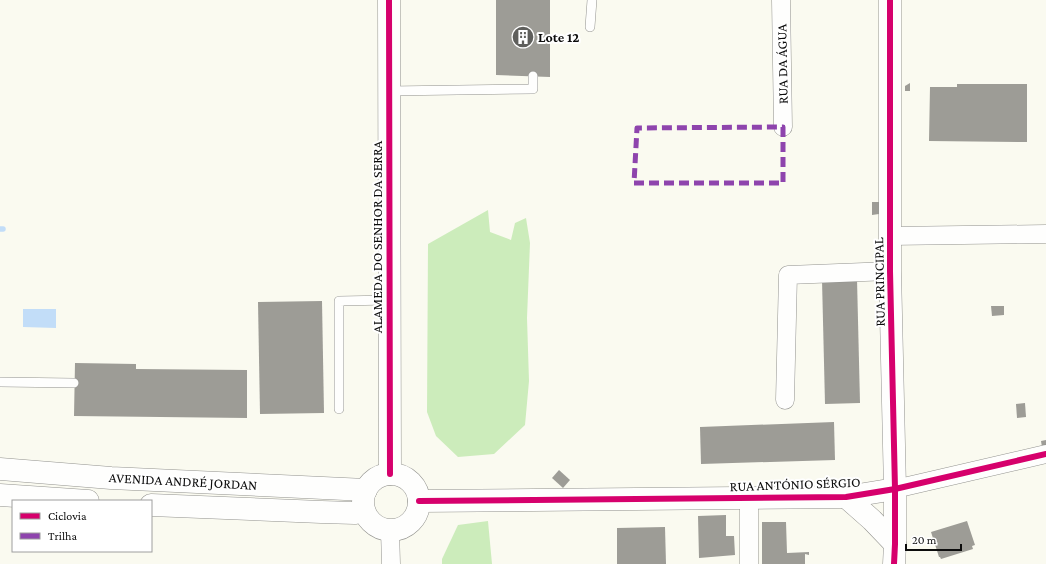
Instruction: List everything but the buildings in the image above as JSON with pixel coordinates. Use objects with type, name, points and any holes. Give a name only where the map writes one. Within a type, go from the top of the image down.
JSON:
[{"type":"street","name":"ALAMEDA DO SENHOR DA SERRA","points":[[389,0],[390,474]]},
{"type":"street","name":"RUA DA ÁGUA","points":[[781,0],[782,127]]},
{"type":"street","name":"RUA PRINCIPAL","points":[[890,0],[890,271],[895,489],[894,554]]},
{"type":"street","points":[[890,236],[1046,234]]},
{"type":"street","points":[[785,400],[788,275],[890,271]]},
{"type":"street","name":"RUA ANTÓNIO SÉRGIO","points":[[419,501],[846,497],[895,489],[1046,454]]},
{"type":"street","name":"AVENIDA ANDRÉ JORDAN","points":[[0,469],[365,500]]},
{"type":"street","points":[[390,474],[401,476],[410,482],[416,490],[419,501],[417,512],[411,522],[402,528],[390,530],[379,528],[370,521],[365,500],[372,482],[380,476],[390,474]]},
{"type":"street","points":[[0,495],[73,500]]},
{"type":"street","points":[[846,497],[872,520],[894,554]]},
{"type":"street","points":[[749,498],[749,564]]},
{"type":"street","name":"AVENIDA ANDRÉ JORDAN","points":[[152,505],[355,513],[365,500]]},
{"type":"street","points":[[390,530],[391,564]]},
{"type":"lane","points":[[590,27],[592,0]]},
{"type":"lane","points":[[389,91],[533,89],[533,76]]},
{"type":"lane","points":[[339,409],[339,301],[390,300]]},
{"type":"lane","points":[[0,382],[74,383]]},
{"type":"green space","points":[[488,210],[490,232],[511,240],[515,223],[526,218],[530,243],[527,318],[529,381],[525,425],[494,454],[458,457],[436,436],[427,412],[428,244]]},
{"type":"green space","points":[[488,521],[492,564],[442,564],[442,559],[458,525]]},
{"type":"water","points":[[23,309],[56,309],[56,328],[23,327]]},
{"type":"marked path","points":[[783,127],[783,183],[634,183],[637,128],[783,127]]},
{"type":"cycle path","points":[[389,0],[390,474]]},
{"type":"cycle path","points":[[890,0],[890,271],[895,489],[894,564]]},
{"type":"cycle path","points":[[419,501],[846,497],[895,489],[1046,454]]},
{"type":"place","name":"Lote 12","points":[[523,37]]}]
